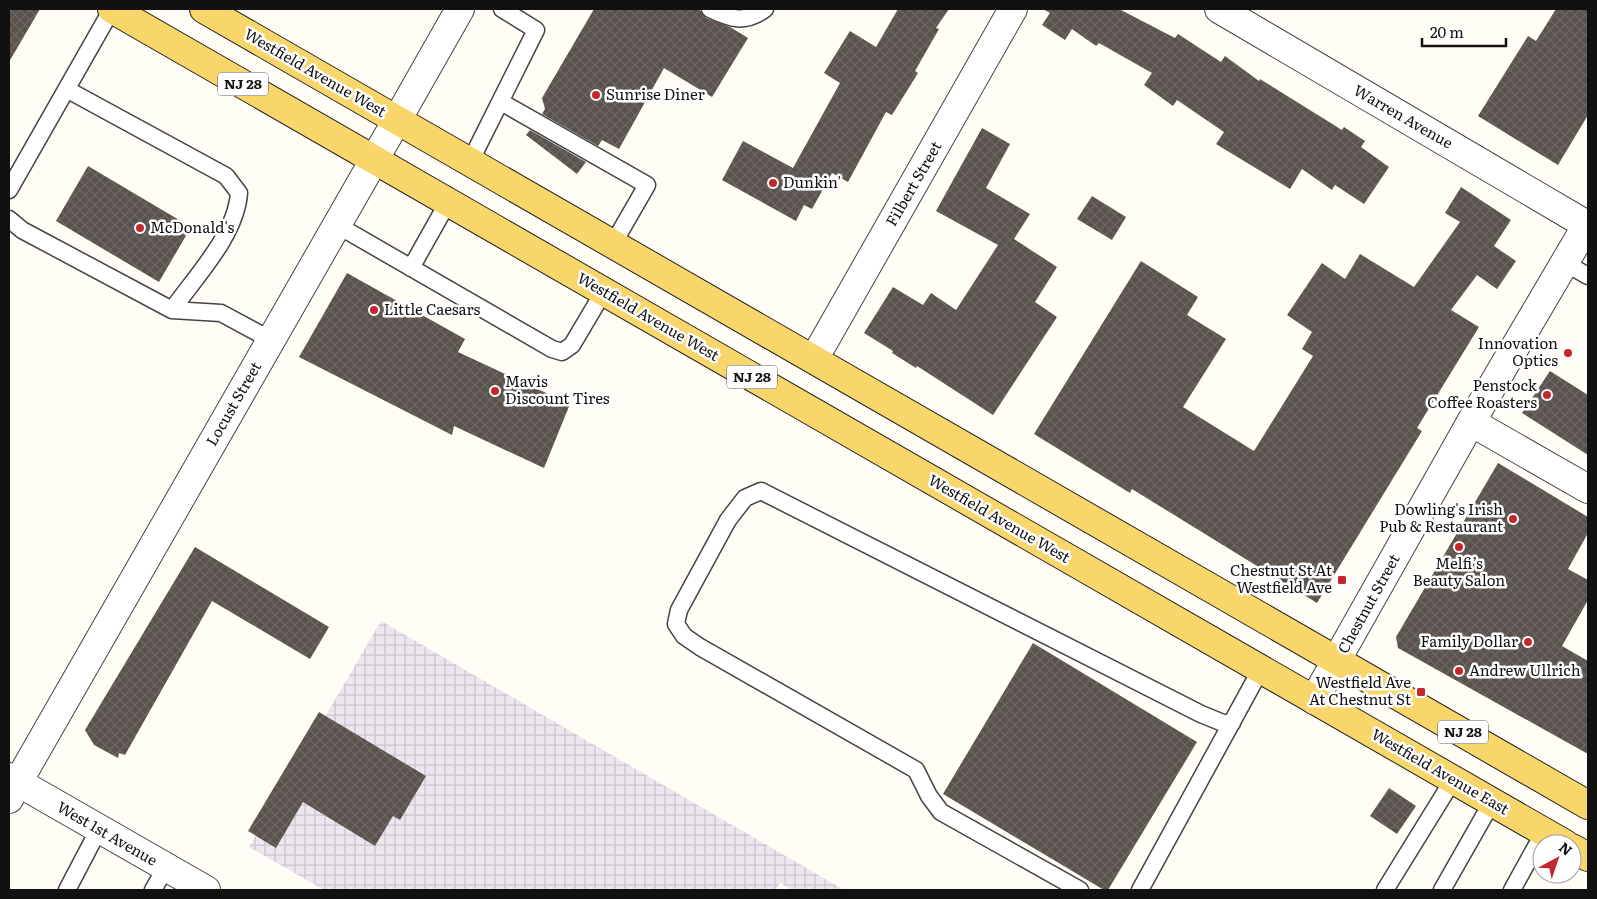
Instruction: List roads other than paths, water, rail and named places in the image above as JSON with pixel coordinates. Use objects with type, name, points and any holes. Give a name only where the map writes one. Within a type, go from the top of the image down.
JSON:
[{"type":"main road","name":"Westfield Avenue West","points":[[112,9],[1314,700]]},
{"type":"main road","name":"Westfield Avenue West","points":[[204,9],[1337,660]]},
{"type":"main road","name":"NJ 28","points":[[1337,660],[1588,804]]},
{"type":"main road","name":"Westfield Avenue East","points":[[1314,700],[1548,834]]},
{"type":"street","name":"Locust Street","points":[[12,786],[271,340],[460,9]]},
{"type":"street","name":"Filbert Street","points":[[814,360],[1013,9]]},
{"type":"street","name":"Warren Avenue","points":[[1218,9],[1588,224]]},
{"type":"street","name":"Chestnut Street","points":[[1314,700],[1471,422],[1577,270],[1588,224]]},
{"type":"street","points":[[1471,422],[1588,489]]},
{"type":"street","name":"West 1st Avenue","points":[[12,786],[99,829],[160,879],[206,890]]},
{"type":"lane","points":[[9,190],[68,90],[112,9]]},
{"type":"lane","points":[[470,162],[536,30],[502,9]]},
{"type":"lane","points":[[710,9],[731,19],[742,19],[764,9]]},
{"type":"lane","points":[[68,90],[226,176],[239,193],[238,205],[229,230],[172,310]]},
{"type":"lane","points":[[501,102],[647,185],[613,244]]},
{"type":"lane","points":[[410,268],[448,202]]},
{"type":"lane","points":[[9,219],[22,230],[172,310],[220,313],[271,340]]},
{"type":"lane","points":[[337,225],[552,349],[562,352],[572,345],[604,291]]},
{"type":"lane","points":[[1080,890],[941,812],[928,796],[916,770],[700,647],[684,636],[676,624],[679,610],[728,520],[745,498],[761,491],[1201,714],[1223,723],[1232,723]]},
{"type":"lane","points":[[1140,890],[1261,669]]},
{"type":"lane","points":[[1385,890],[1454,780]]},
{"type":"lane","points":[[1442,890],[1492,802]]},
{"type":"lane","points":[[67,890],[99,829]]},
{"type":"lane","points":[[1512,890],[1532,866]]},
{"type":"place","name":"Sunrise Diner","points":[[596,95]]},
{"type":"place","name":"Dunkin'","points":[[773,183]]},
{"type":"place","name":"McDonald's","points":[[140,228]]},
{"type":"place","name":"Little Caesars","points":[[374,310]]},
{"type":"place","name":"Innovation Optics","points":[[1568,353]]},
{"type":"place","name":"Mavis Discount Tires","points":[[495,391]]},
{"type":"place","name":"Penstock Coffee Roasters","points":[[1547,395]]},
{"type":"place","name":"Dowling's Irish Pub & Restaurant","points":[[1513,519]]},
{"type":"place","name":"Melfi’s Beauty Salon","points":[[1459,547]]},
{"type":"place","name":"Chestnut St At Westfield Ave","points":[[1342,580]]},
{"type":"place","name":"Family Dollar","points":[[1528,642]]},
{"type":"place","name":"Andrew Ullrich","points":[[1459,671]]},
{"type":"place","name":"Westfield Ave At Chestnut St","points":[[1421,692]]}]
